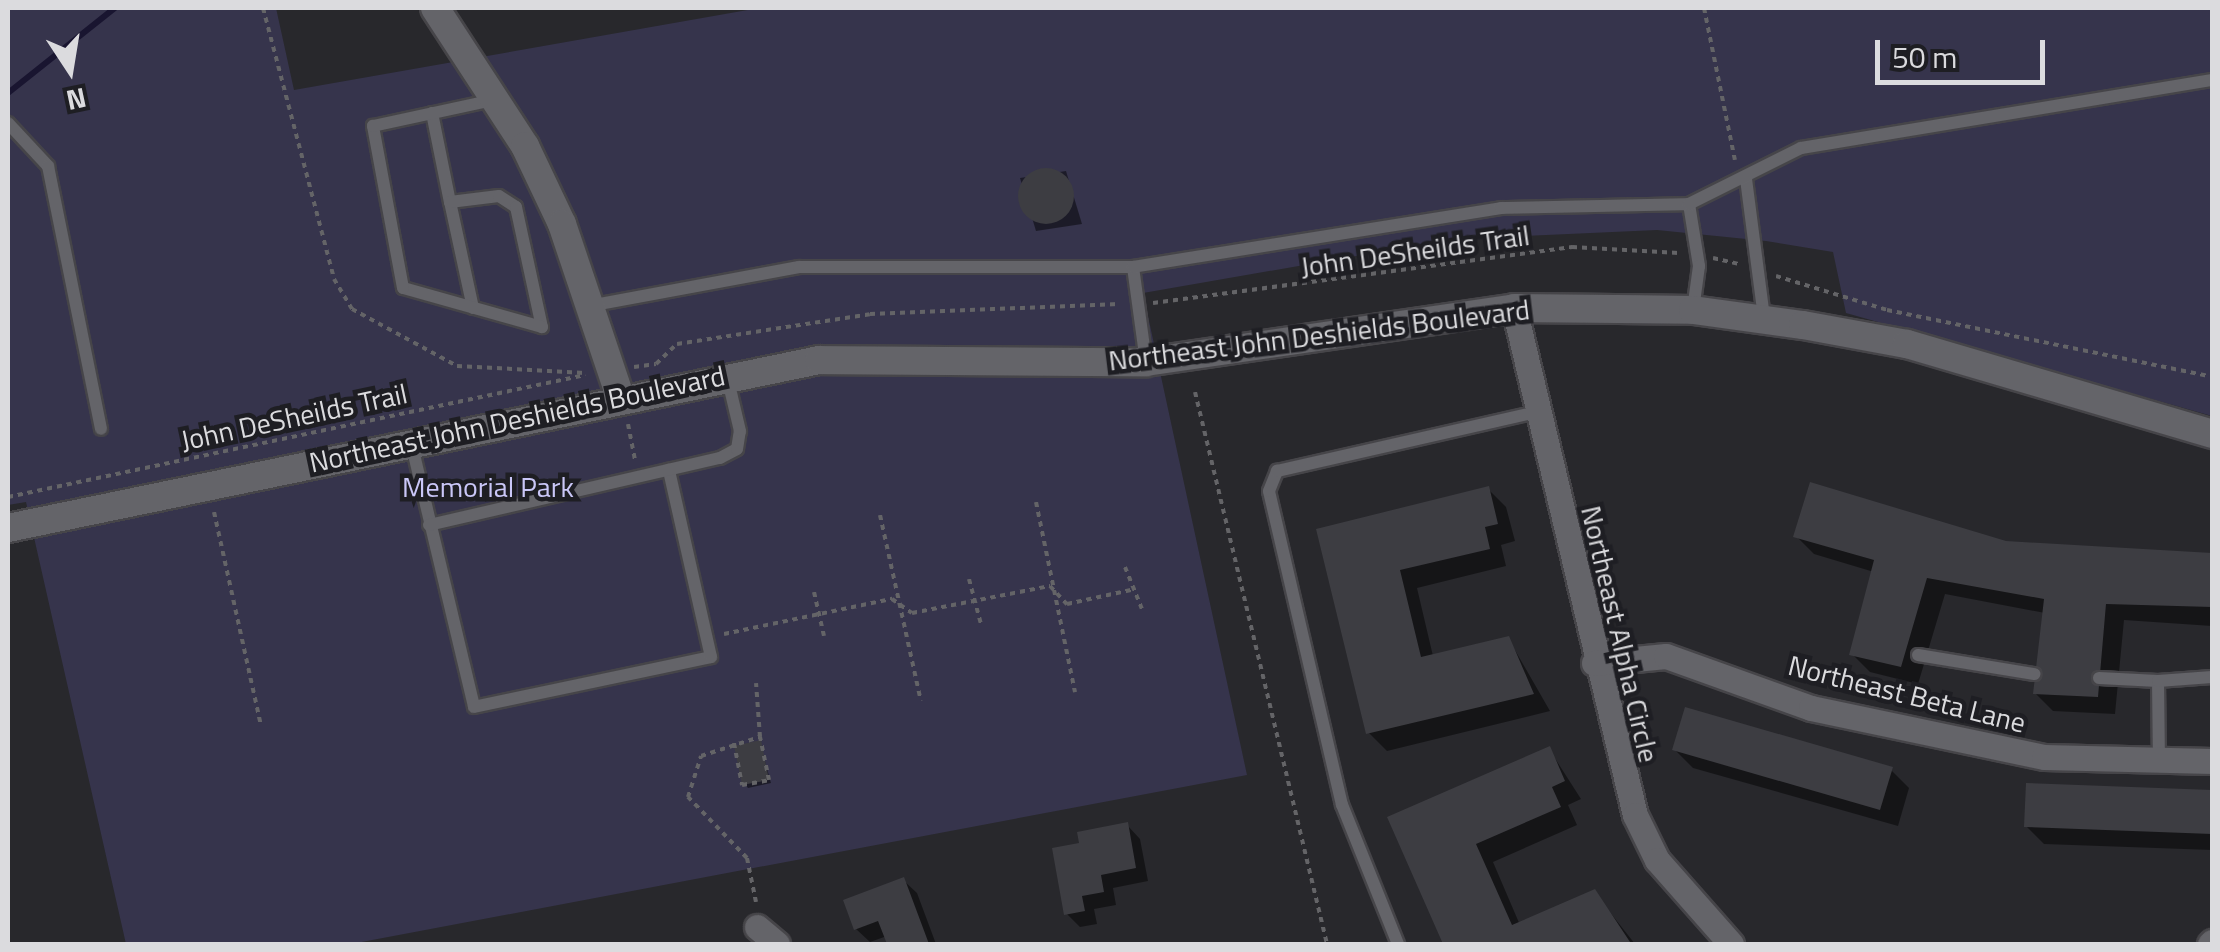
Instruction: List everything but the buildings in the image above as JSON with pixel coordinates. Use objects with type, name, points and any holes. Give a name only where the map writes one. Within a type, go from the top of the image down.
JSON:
[{"type":"street","points":[[435,8],[496,99],[594,305],[624,408]]},
{"type":"street","name":"Northeast John Deshields Boulevard","points":[[8,528],[410,440],[624,408],[727,375],[884,357],[1146,362],[1514,308],[1693,310],[1764,318],[1907,344],[2212,434]]},
{"type":"street","name":"Northeast Alpha Circle","points":[[1514,308],[1594,663],[1642,830],[1730,944]]},
{"type":"street","name":"Northeast Beta Lane","points":[[1594,663],[1666,656],[1904,730],[2044,757],[2159,763],[2212,761]]},
{"type":"lane","points":[[594,305],[799,268],[1133,267],[1500,208],[1689,204],[1746,179],[1801,148],[2212,80]]},
{"type":"lane","points":[[450,202],[499,196],[516,207],[542,328],[402,288],[373,126],[496,99]]},
{"type":"lane","points":[[432,113],[473,308]]},
{"type":"lane","points":[[8,123],[48,166],[101,428]]},
{"type":"lane","points":[[1746,179],[1764,318]]},
{"type":"lane","points":[[1689,204],[1700,266],[1693,310]]},
{"type":"lane","points":[[1133,267],[1146,362]]},
{"type":"lane","points":[[429,524],[670,470],[736,449],[727,375]]},
{"type":"lane","points":[[1398,944],[1342,805],[1269,491],[1277,471],[1538,412]]},
{"type":"lane","points":[[410,440],[474,707],[711,657],[670,470]]},
{"type":"lane","points":[[1918,655],[2034,674]]},
{"type":"lane","points":[[2098,678],[2158,681],[2212,677]]},
{"type":"lane","points":[[2158,681],[2159,763]]},
{"type":"path","points":[[1704,8],[1746,179]]},
{"type":"path","name":"John DeSheilds Trail","points":[[1154,303],[1572,246],[1682,253]]},
{"type":"path","points":[[1712,258],[1747,267]]},
{"type":"path","points":[[1772,274],[1888,310],[2212,378]]},
{"type":"path","points":[[642,366],[677,344],[870,314],[1132,304]]},
{"type":"path","name":"John DeSheilds Trail","points":[[8,497],[589,374]]},
{"type":"path","points":[[1195,392],[1327,944]]},
{"type":"path","points":[[624,408],[638,477]]},
{"type":"path","points":[[1036,502],[1075,692]]},
{"type":"path","points":[[213,507],[261,725]]},
{"type":"path","points":[[880,515],[920,701]]},
{"type":"path","points":[[1130,568],[1139,609]]},
{"type":"path","points":[[969,578],[977,581],[983,621]]},
{"type":"path","points":[[744,630],[892,599],[912,613],[1050,586],[1067,604],[1135,589]]},
{"type":"path","points":[[814,592],[821,594],[828,634]]},
{"type":"path","points":[[734,743],[742,785],[769,780],[760,737],[756,683]]},
{"type":"path","points":[[760,737],[700,756],[688,797],[747,858],[767,936]]},
{"type":"green space","name":"Memorial Park","points":[[8,8],[276,8],[294,90],[759,8],[2212,8],[2212,416],[1846,313],[1833,252],[1766,241],[1657,230],[1454,239],[1143,293],[1247,775],[351,944],[126,944],[26,502],[8,505]]},
{"type":"waterway","points":[[8,93],[115,8]]}]
